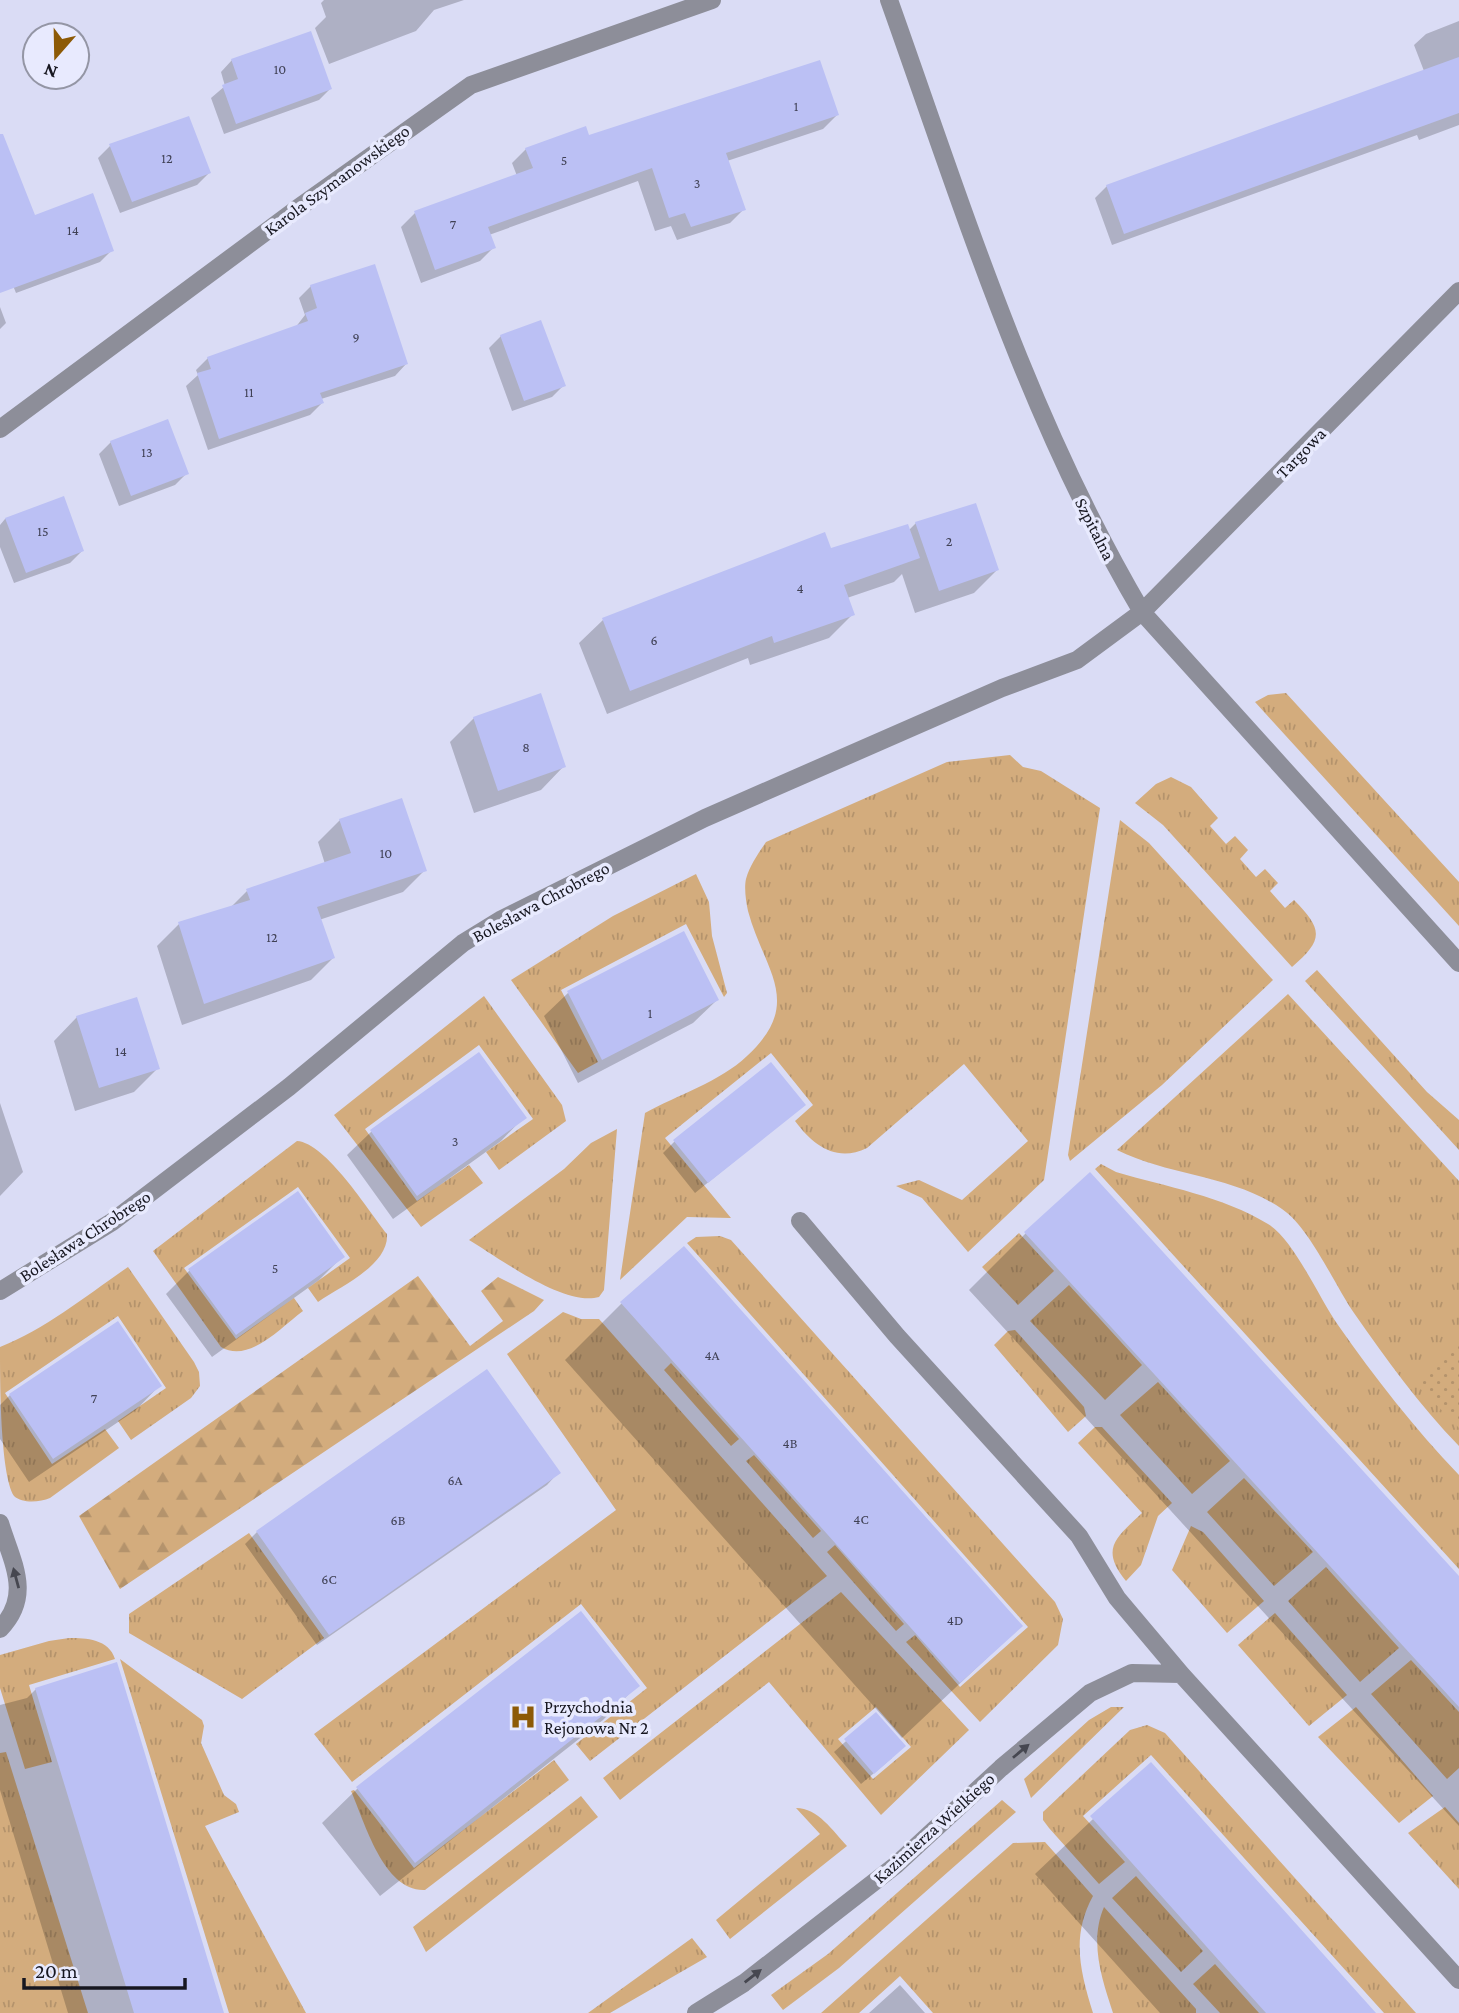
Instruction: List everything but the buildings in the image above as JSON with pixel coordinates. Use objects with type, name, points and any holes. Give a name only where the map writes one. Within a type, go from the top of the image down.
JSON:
[{"type":"street","name":"Karola Szymanowskiego","points":[[0,429],[298,208],[471,85],[712,0]]},
{"type":"street","name":"Szpitalna","points":[[890,0],[991,288],[1063,465],[1103,547],[1142,612],[1459,963]]},
{"type":"street","name":"Targowa","points":[[1142,612],[1459,291]]},
{"type":"street","name":"Bolesława Chrobrego","points":[[0,1291],[113,1222],[289,1087],[463,943],[502,919],[705,818],[1002,688],[1077,660],[1142,612]]},
{"type":"street","points":[[800,1221],[897,1336],[1079,1536],[1117,1598],[1181,1674],[1459,1980]]},
{"type":"street","points":[[0,1522],[20,1588],[15,1614],[0,1629]]},
{"type":"street","name":"Kazimierza Wielkiego","points":[[696,2013],[744,1983],[895,1865],[1001,1768],[1090,1693],[1132,1673],[1181,1674]]},
{"type":"green space","points":[[1286,693],[1459,882],[1459,926],[1255,702],[1268,695]]},
{"type":"green space","points":[[1010,755],[1023,767],[1041,771],[1100,808],[1044,1180],[968,1252],[922,1198],[896,1186],[919,1180],[962,1200],[1028,1141],[964,1064],[867,1148],[845,1153],[826,1149],[818,1144],[795,1121],[813,1105],[771,1053],[665,1138],[731,1218],[687,1217],[620,1280],[645,1113],[711,1081],[736,1065],[764,1037],[774,1019],[777,1002],[775,986],[748,911],[745,891],[750,869],[766,842],[947,762]]},
{"type":"green space","points":[[1171,777],[1191,787],[1218,818],[1210,826],[1226,844],[1235,836],[1248,850],[1240,859],[1256,877],[1265,869],[1278,883],[1270,891],[1285,908],[1294,900],[1311,919],[1315,927],[1314,942],[1292,967],[1163,825],[1135,803],[1156,784]]},
{"type":"green space","points":[[1120,820],[1149,843],[1273,980],[1162,1085],[1070,1161],[1068,1155]]},
{"type":"green space","points":[[696,874],[709,902],[712,936],[727,993],[724,997],[686,924],[561,990],[598,1062],[578,1073],[511,980],[613,916]]},
{"type":"green space","points":[[1317,970],[1427,1092],[1459,1120],[1459,1150],[1305,981]]},
{"type":"green space","points":[[1288,994],[1459,1181],[1459,1446],[1378,1348],[1312,1243],[1282,1209],[1243,1189],[1137,1159],[1117,1150]]},
{"type":"green space","points":[[484,996],[562,1105],[566,1121],[499,1170],[486,1152],[533,1119],[479,1045],[365,1129],[417,1201],[469,1165],[483,1183],[421,1227],[334,1115]]},
{"type":"green space","points":[[617,1129],[604,1290],[599,1297],[568,1295],[550,1288],[469,1240],[564,1169],[591,1143]]},
{"type":"green space","points":[[297,1141],[321,1153],[346,1179],[387,1234],[386,1245],[362,1274],[318,1302],[308,1288],[350,1258],[298,1187],[184,1268],[236,1339],[294,1298],[303,1311],[264,1341],[243,1351],[232,1351],[221,1347],[153,1251]]},
{"type":"green space","points":[[1101,1164],[1116,1172],[1232,1206],[1278,1232],[1297,1256],[1338,1325],[1366,1364],[1411,1421],[1459,1475],[1459,1569],[1095,1169]]},
{"type":"green space","points":[[1019,1233],[1054,1271],[1018,1305],[982,1267]]},
{"type":"green space","points":[[720,1236],[731,1240],[1055,1602],[1063,1619],[1058,1645],[980,1722],[906,1642],[915,1635],[960,1687],[1028,1627],[687,1243],[696,1237]]},
{"type":"green space","points":[[128,1267],[194,1362],[199,1372],[200,1386],[191,1398],[131,1440],[118,1421],[166,1388],[118,1316],[5,1393],[52,1464],[105,1429],[119,1448],[50,1498],[32,1502],[18,1499],[9,1485],[3,1447],[0,1347],[50,1321]]},
{"type":"green space","points":[[418,1276],[470,1346],[503,1321],[481,1291],[498,1277],[544,1300],[534,1311],[120,1589],[79,1516]]},
{"type":"green space","points":[[1069,1285],[1142,1365],[1105,1400],[1030,1321]]},
{"type":"green space","points":[[563,1312],[581,1319],[599,1319],[827,1576],[590,1761],[576,1744],[647,1688],[581,1604],[352,1782],[314,1734],[616,1510],[507,1354]]},
{"type":"green space","points":[[1015,1330],[1084,1407],[1086,1416],[1068,1432],[994,1345],[1008,1331]]},
{"type":"green space","points":[[1459,1344],[1459,1428],[1417,1385]]},
{"type":"green space","points":[[671,1363],[739,1439],[731,1446],[664,1370]]},
{"type":"green space","points":[[1158,1382],[1230,1461],[1192,1494],[1120,1415]]},
{"type":"green space","points":[[1095,1427],[1102,1427],[1172,1503],[1158,1516],[1141,1565],[1126,1581],[1114,1560],[1114,1544],[1142,1513],[1078,1443]]},
{"type":"green space","points":[[754,1455],[821,1531],[813,1538],[746,1461]]},
{"type":"green space","points":[[1244,1478],[1313,1552],[1274,1586],[1207,1512]]},
{"type":"green space","points":[[1191,1526],[1203,1532],[1264,1601],[1227,1633],[1172,1570]]},
{"type":"green space","points":[[249,1533],[324,1638],[242,1699],[129,1633],[129,1614]]},
{"type":"green space","points":[[835,1545],[904,1624],[896,1631],[827,1552]]},
{"type":"green space","points":[[1326,1567],[1399,1648],[1360,1682],[1288,1601]]},
{"type":"green space","points":[[841,1592],[969,1730],[881,1815],[769,1682],[620,1800],[603,1778]],"holes":[[[876,1707],[911,1747],[873,1779],[838,1739]]]},
{"type":"green space","points":[[1275,1613],[1347,1695],[1309,1726],[1238,1645]]},
{"type":"green space","points":[[69,1638],[96,1641],[108,1647],[115,1659],[29,1685],[52,1762],[25,1769],[0,1688],[0,1655]]},
{"type":"green space","points":[[120,1659],[202,1720],[204,1726],[201,1743],[224,1795],[236,1804],[239,1812],[205,1826],[306,2013],[229,2013]]},
{"type":"green space","points":[[1411,1660],[1459,1712],[1459,1768],[1447,1779],[1371,1694]]},
{"type":"green space","points":[[1111,1707],[1124,1707],[1031,1798],[1024,1779],[1089,1720]]},
{"type":"green space","points":[[1356,1707],[1433,1796],[1399,1823],[1318,1737]]},
{"type":"green space","points":[[1147,1725],[1165,1733],[1416,2013],[1384,2013],[1151,1755],[1083,1816],[1125,1862],[1099,1884],[1049,1828],[1043,1820],[1043,1812],[1130,1730]]},
{"type":"green space","points":[[6,1752],[88,2013],[0,2013],[0,1753]]},
{"type":"green space","points":[[554,1760],[569,1780],[425,1890],[411,1888],[398,1880],[387,1868],[370,1837],[351,1791],[354,1790],[414,1868]]},
{"type":"green space","points":[[581,1796],[598,1817],[426,1952],[413,1927]]},
{"type":"green space","points":[[1002,1800],[1016,1812],[839,1968],[783,2010],[771,1995],[828,1954]]},
{"type":"green space","points":[[1445,1807],[1459,1823],[1459,1889],[1408,1833]]},
{"type":"green space","points":[[796,1808],[818,1816],[847,1846],[730,1939],[716,1920],[820,1834]]},
{"type":"green space","points":[[1045,1842],[1093,1896],[1082,1925],[1080,1954],[1084,1983],[1093,2013],[933,2013],[900,1976],[859,2013],[821,2013],[1013,1843]]},
{"type":"green space","points":[[1136,1876],[1203,1951],[1181,1972],[1112,1898]]},
{"type":"green space","points":[[1104,1907],[1196,2009],[1196,2013],[1113,2013],[1101,1974],[1097,1947]]},
{"type":"green space","points":[[692,1938],[707,1957],[610,2013],[588,2013]]},
{"type":"green space","points":[[1215,1964],[1259,2013],[1220,2013],[1193,1984]]},
{"type":"place","name":"Przychodnia Rejonowa Nr 2","points":[[523,1717]]}]
